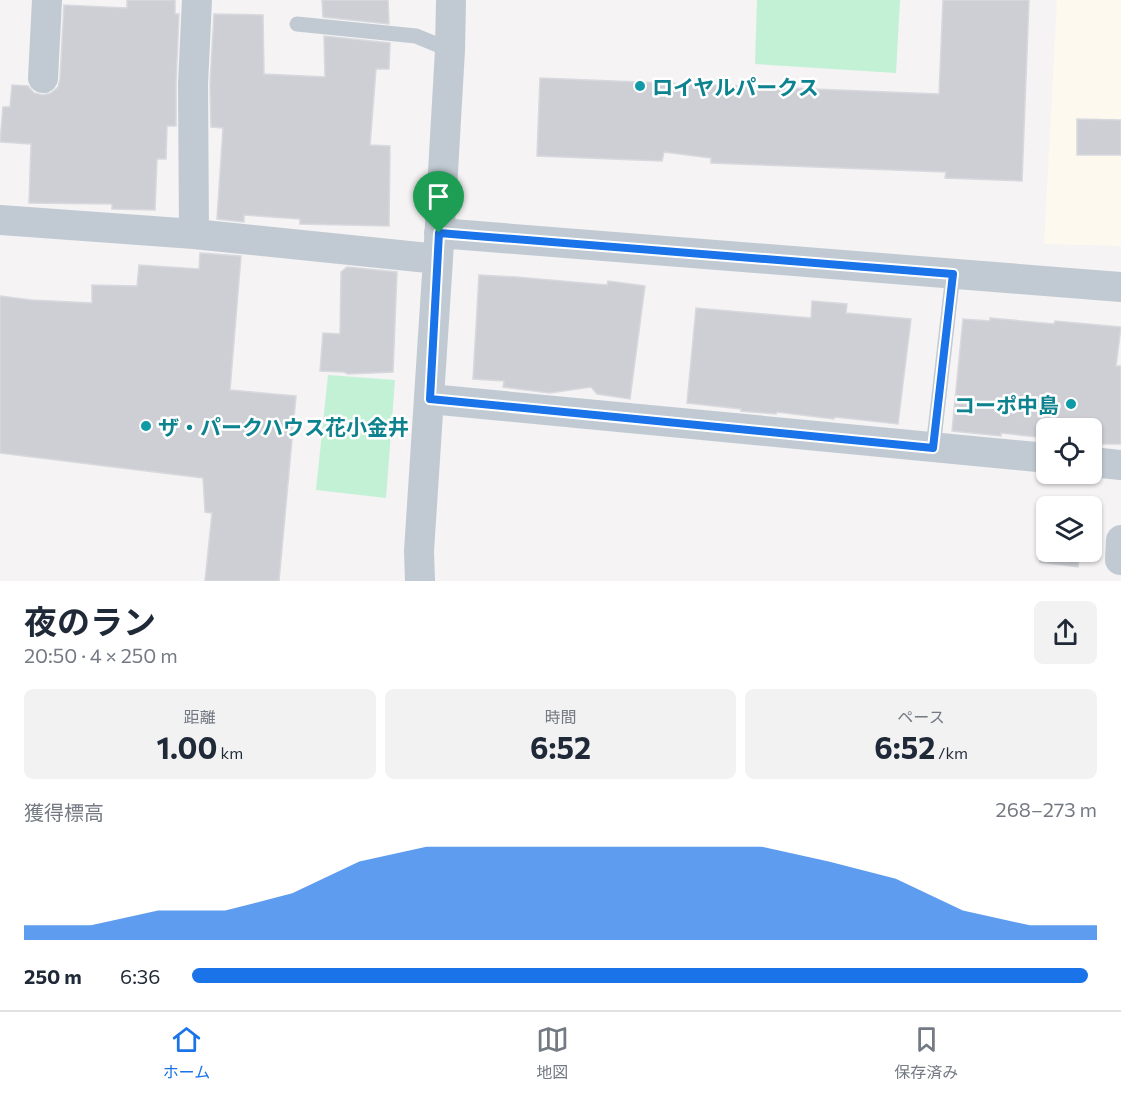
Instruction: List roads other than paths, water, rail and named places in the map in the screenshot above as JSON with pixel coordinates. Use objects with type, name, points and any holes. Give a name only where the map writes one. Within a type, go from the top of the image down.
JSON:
[{"type":"street","points":[[43,78],[47,0]]},
{"type":"street","points":[[194,234],[193,84],[197,0]]},
{"type":"street","points":[[420,581],[419,551],[439,246],[451,0]]},
{"type":"street","points":[[0,220],[194,234],[953,274],[1121,287]]},
{"type":"street","points":[[430,399],[1036,457]]},
{"type":"street","points":[[1102,463],[1121,465]]},
{"type":"street","points":[[1121,540],[1121,560]]},
{"type":"lane","points":[[297,24],[416,36],[450,50]]},
{"type":"lane","points":[[933,448],[953,274]]},
{"type":"place","name":"ロイヤルパークス","points":[[640,86]]},
{"type":"place","name":"コーポ中島","points":[[1071,404]]},
{"type":"place","name":"ザ・パークハウス花小金井","points":[[146,426]]}]
